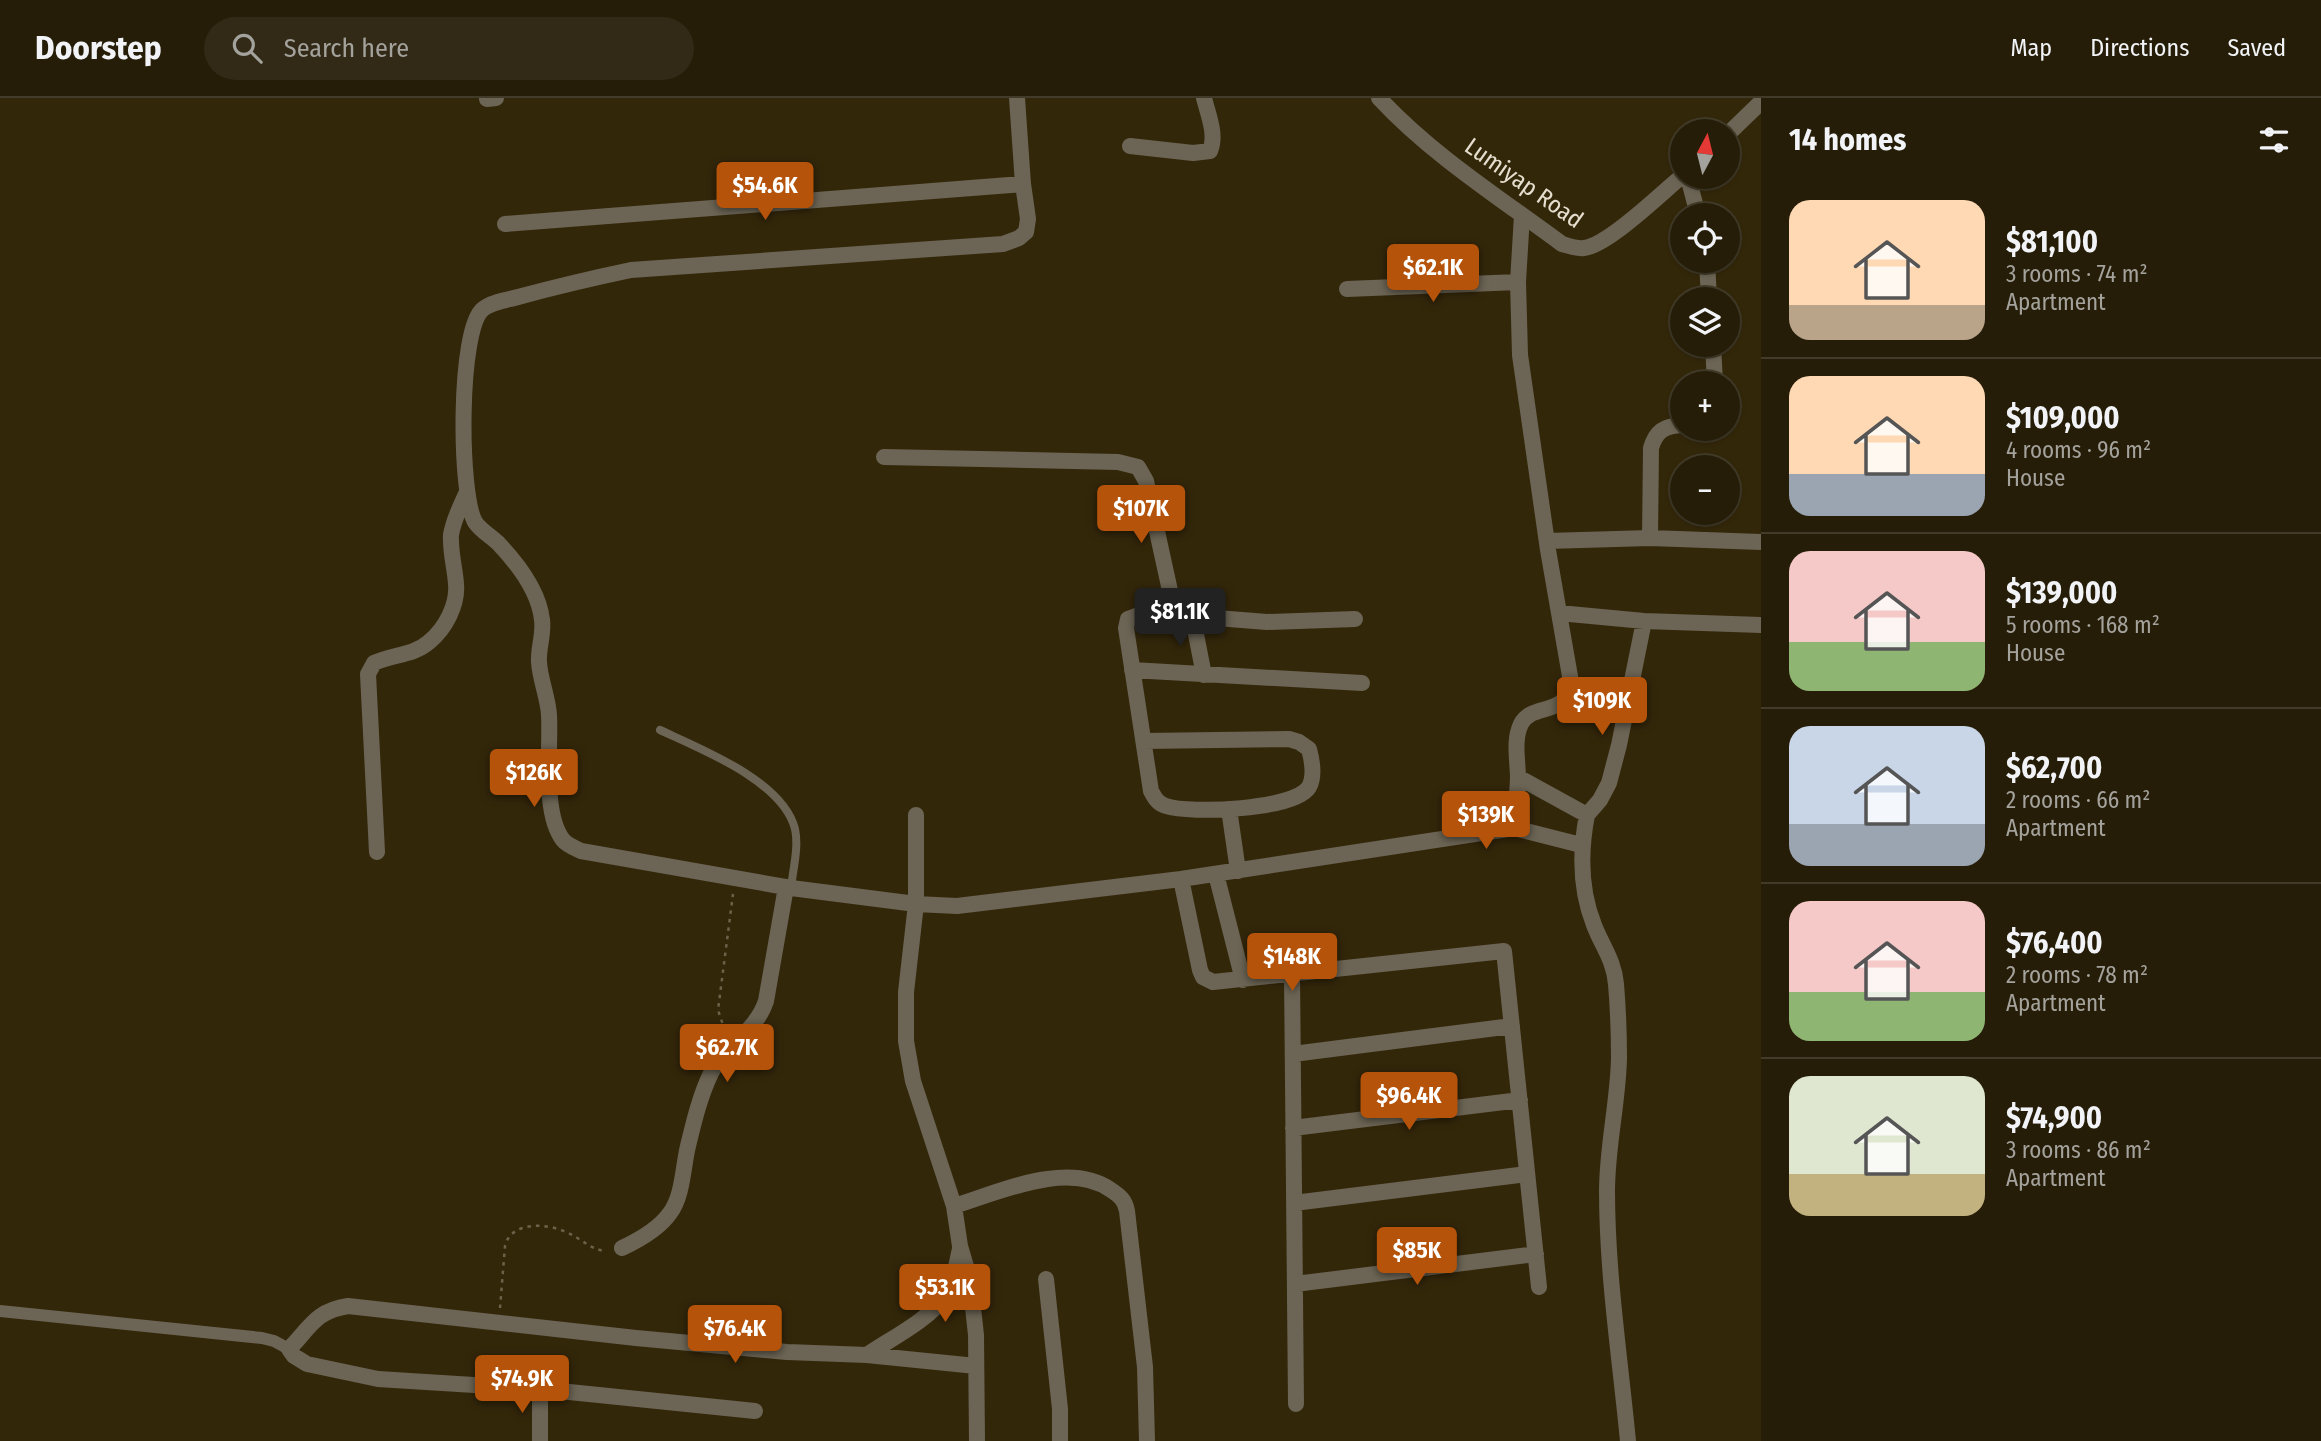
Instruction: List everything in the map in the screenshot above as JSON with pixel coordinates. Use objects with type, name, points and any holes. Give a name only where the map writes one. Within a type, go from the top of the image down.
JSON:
[{"type":"street","points":[[487,99],[496,98]]},
{"type":"street","points":[[1017,98],[1028,219],[1026,232],[1019,238],[1003,244],[631,270],[550,288],[483,309],[473,323],[466,382],[466,494],[477,525],[498,542],[522,572],[537,598],[543,623],[539,662],[549,714],[549,790],[557,829],[564,842],[581,851],[789,887],[916,904],[957,906],[1181,879],[1514,828],[1581,845]]},
{"type":"street","points":[[1129,146],[1194,153],[1210,151],[1213,134],[1204,98]]},
{"type":"street","name":"Lumiyap Road","points":[[1380,98],[1422,138],[1562,244],[1584,248],[1616,231],[1670,186]]},
{"type":"street","points":[[1740,122],[1761,102]]},
{"type":"street","points":[[505,224],[1023,184]]},
{"type":"street","points":[[1514,828],[1518,776],[1517,739],[1524,719],[1551,709],[1566,699],[1570,691],[1570,665],[1547,541],[1520,355],[1518,282],[1522,215]]},
{"type":"street","points":[[1347,289],[1518,282]]},
{"type":"street","points":[[1650,538],[1651,448],[1653,438],[1659,431],[1670,426]]},
{"type":"street","points":[[884,457],[1118,462],[1138,467],[1146,481],[1174,609]]},
{"type":"street","points":[[377,852],[368,674],[374,663],[414,651],[430,642],[444,624],[453,606],[457,587],[451,547],[452,533],[466,494]]},
{"type":"street","points":[[1547,541],[1650,538],[1761,542]]},
{"type":"street","points":[[1144,741],[1299,741],[1309,749],[1312,773],[1309,788],[1298,796],[1263,806],[1230,809],[1166,806],[1156,800],[1151,791],[1126,639],[1128,620],[1152,610],[1174,609],[1227,619],[1267,622],[1355,619]]},
{"type":"street","points":[[1559,613],[1644,621],[1761,625]]},
{"type":"street","points":[[1192,614],[1204,675]]},
{"type":"street","points":[[1628,1441],[1613,1294],[1607,1192],[1609,1144],[1619,1059],[1616,985],[1614,966],[1588,907],[1581,845],[1587,815],[1600,800],[1609,783],[1644,621]]},
{"type":"street","points":[[1132,670],[1362,683]]},
{"type":"street","points":[[1518,776],[1587,815]]},
{"type":"street","points":[[1230,809],[1238,871]]},
{"type":"street","points":[[916,815],[916,904],[906,992],[906,1041],[913,1081],[954,1206],[960,1246],[970,1280],[976,1335],[976,1441]]},
{"type":"street","points":[[1216,874],[1243,980]]},
{"type":"street","points":[[1181,879],[1198,961],[1203,977],[1213,982],[1504,951],[1539,1287]]},
{"type":"street","points":[[622,1248],[662,1222],[676,1205],[698,1107],[712,1073],[734,1042],[761,1016],[766,1002],[789,887]]},
{"type":"street","points":[[1292,974],[1296,1404]]},
{"type":"street","points":[[1293,1054],[1512,1026]]},
{"type":"street","points":[[1293,1128],[1520,1100]]},
{"type":"street","points":[[1294,1203],[1527,1174]]},
{"type":"street","points":[[954,1206],[1043,1180],[1067,1177],[1085,1178],[1104,1185],[1121,1196],[1126,1203],[1144,1367],[1147,1441]]},
{"type":"street","points":[[867,1355],[932,1311],[946,1296],[954,1276],[960,1246]]},
{"type":"street","points":[[1295,1284],[1536,1254]]},
{"type":"street","points":[[1046,1279],[1060,1409],[1060,1441]]},
{"type":"street","points":[[289,1349],[324,1313],[348,1306],[498,1324],[787,1352],[867,1355],[976,1366]]},
{"type":"street","points":[[0,1311],[261,1338],[289,1349],[294,1356],[307,1364],[379,1379],[540,1389],[755,1411]]},
{"type":"street","points":[[540,1389],[540,1441]]},
{"type":"lane","points":[[660,730],[752,775],[786,810],[795,828],[797,842],[789,887]]},
{"type":"path","points":[[734,1042],[724,1030],[718,1010],[735,878]]},
{"type":"path","points":[[498,1324],[505,1246],[512,1231],[525,1227],[546,1227],[567,1232],[601,1251],[622,1248]]}]
